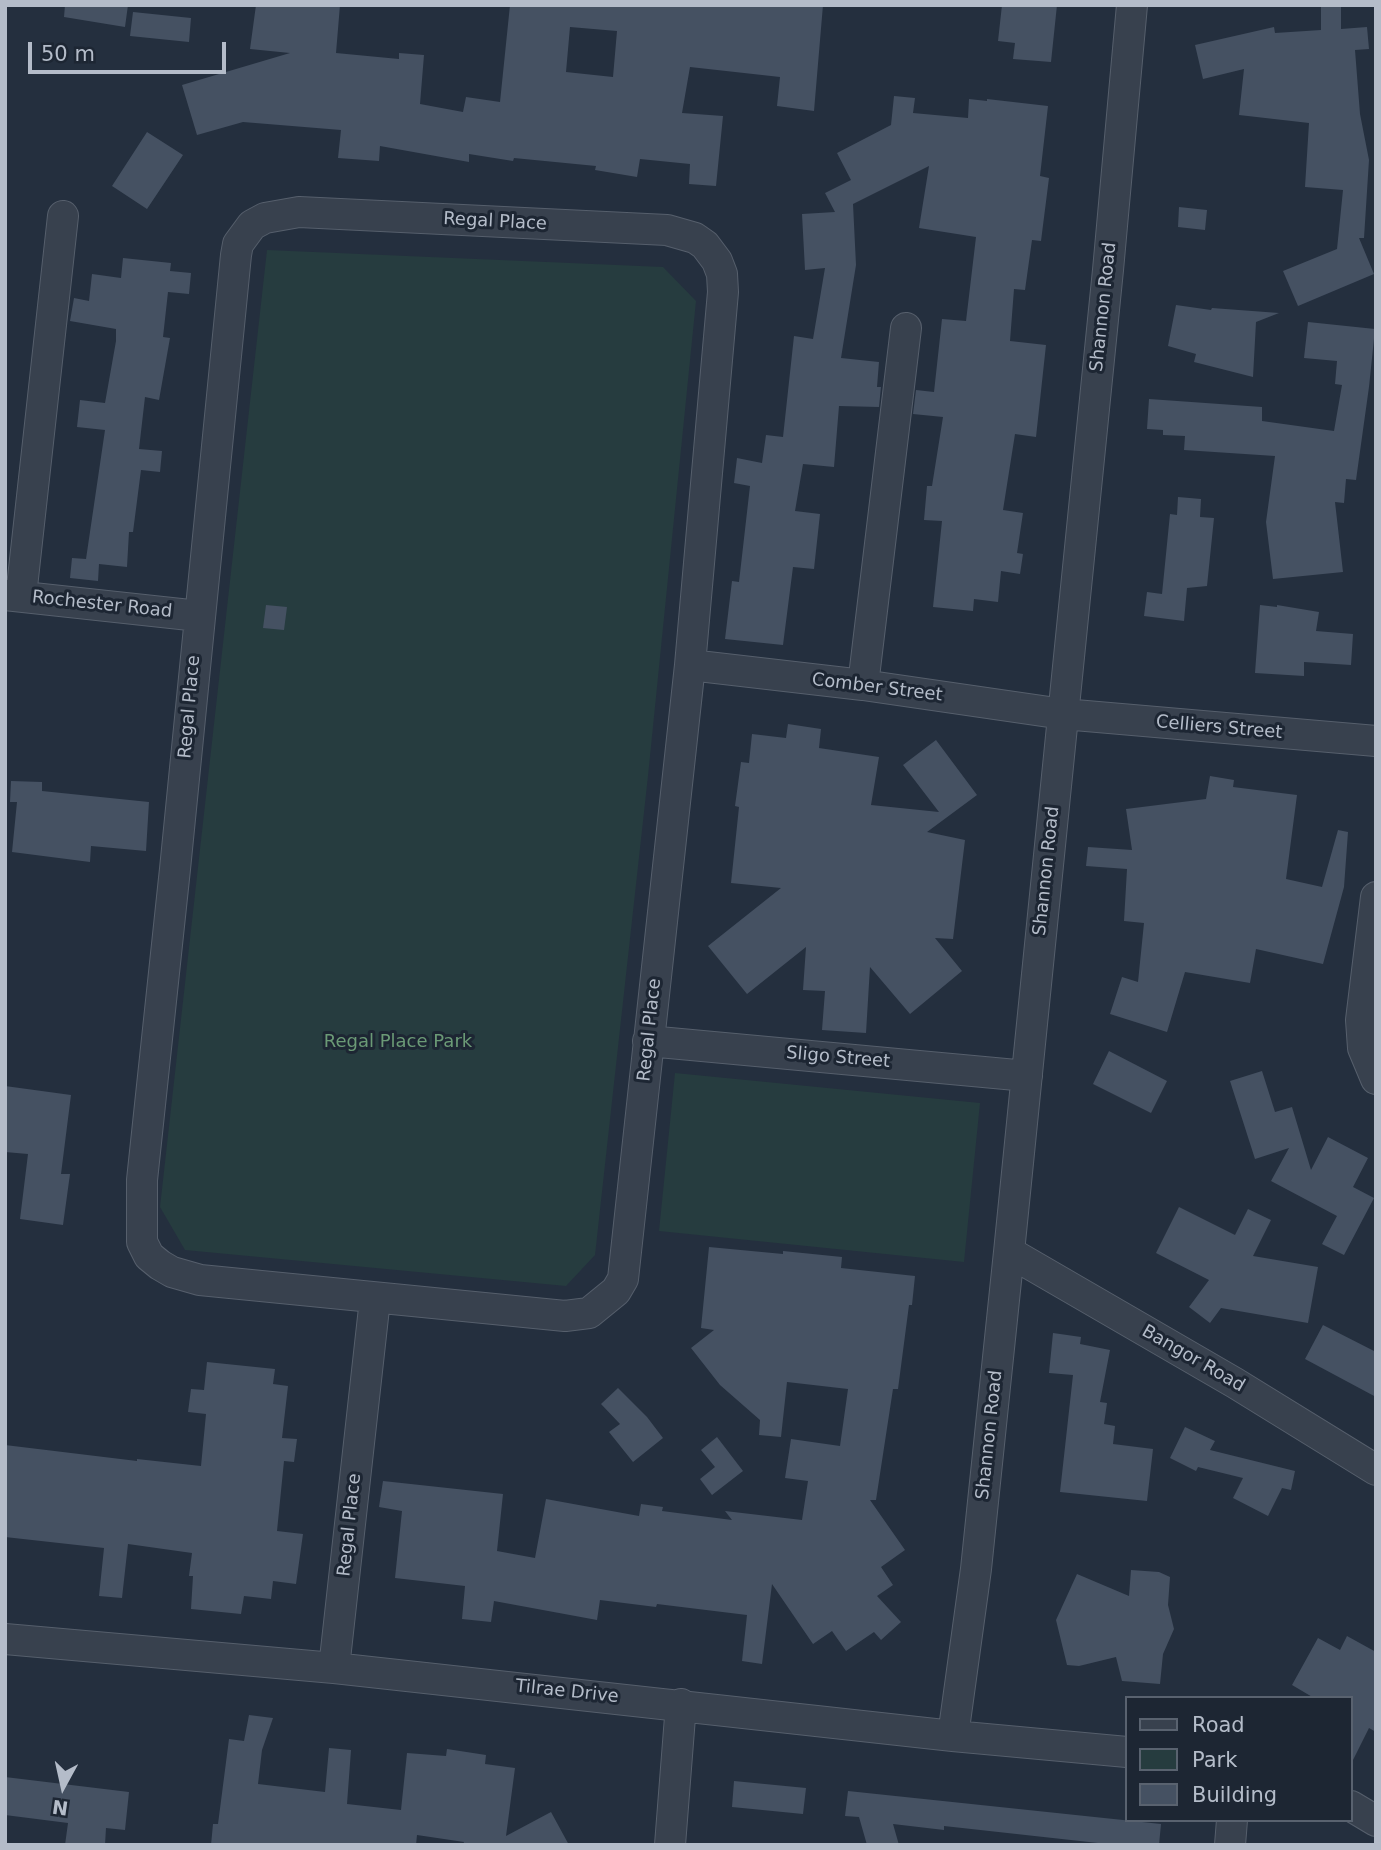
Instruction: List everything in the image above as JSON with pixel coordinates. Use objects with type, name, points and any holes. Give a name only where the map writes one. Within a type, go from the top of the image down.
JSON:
[{"type":"street","name":"Shannon Road","points":[[954,1736],[976,1569],[1009,1252],[1108,270],[1132,5]]},
{"type":"street","name":"Regal Place","points":[[299,212],[667,230],[695,238],[705,245],[718,261],[723,292],[690,665],[623,1279],[616,1292],[590,1313],[565,1316],[200,1280],[172,1272],[149,1256],[142,1242],[142,1180],[236,255],[238,244],[252,225],[265,218],[299,212]]},
{"type":"street","points":[[13,596],[63,216]]},
{"type":"street","points":[[863,685],[906,328]]},
{"type":"street","name":"Rochester Road","points":[[13,596],[199,617]]},
{"type":"street","name":"Comber Street","points":[[690,665],[863,685],[1063,715]]},
{"type":"street","name":"Celliers Street","points":[[1063,715],[1376,741]]},
{"type":"street","points":[[1376,897],[1361,1020],[1363,1048],[1376,1079]]},
{"type":"street","name":"Sligo Street","points":[[648,1041],[1027,1076]]},
{"type":"street","name":"Bangor Road","points":[[1009,1252],[1235,1383],[1376,1470]]},
{"type":"street","name":"Regal Place","points":[[334,1668],[376,1299]]},
{"type":"street","name":"Tilrae Drive","points":[[5,1639],[334,1668],[954,1736],[1126,1752]]},
{"type":"street","points":[[670,1845],[681,1704]]},
{"type":"street","points":[[1353,1807],[1376,1821]]},
{"type":"street","points":[[1230,1845],[1233,1822]]},
{"type":"green space","name":"Regal Place Park","points":[[267,250],[663,267],[696,301],[648,776],[595,1255],[566,1286],[185,1250],[160,1207]]},
{"type":"green space","points":[[675,1073],[980,1103],[964,1262],[659,1231]]},
{"type":"building","points":[[65,5],[128,5],[125,27],[64,17]]},
{"type":"building","points":[[256,5],[340,5],[336,53],[399,59],[399,53],[424,55],[420,104],[463,112],[466,97],[500,102],[510,5],[823,5],[814,111],[777,106],[780,77],[690,67],[682,113],[723,116],[716,186],[689,184],[690,164],[640,159],[637,177],[595,170],[596,166],[514,158],[513,161],[469,154],[469,162],[380,146],[379,161],[338,158],[341,130],[243,122],[197,135],[182,85],[290,53],[250,49]],"holes":[[[570,27],[617,31],[613,77],[566,72]]]},
{"type":"building","points":[[1002,5],[1057,5],[1051,62],[1013,59],[1015,43],[998,41]]},
{"type":"building","points":[[1321,5],[1341,5],[1341,29],[1367,27],[1369,49],[1355,50],[1360,114],[1369,160],[1364,238],[1359,238],[1374,274],[1298,306],[1283,271],[1337,249],[1343,190],[1305,187],[1309,123],[1239,115],[1244,69],[1203,79],[1195,45],[1274,27],[1275,33],[1321,30]]},
{"type":"building","points":[[133,12],[191,18],[189,42],[130,36]]},
{"type":"building","points":[[894,96],[915,98],[913,113],[968,118],[969,99],[1048,106],[1040,176],[1049,178],[1041,241],[1032,240],[1025,290],[1014,289],[1010,341],[1046,345],[1036,437],[1015,434],[1003,510],[1023,513],[1017,553],[1023,554],[1020,574],[1001,571],[998,602],[974,599],[973,611],[933,607],[942,521],[924,520],[927,486],[932,486],[943,417],[913,414],[916,390],[934,392],[942,319],[966,321],[976,237],[919,228],[929,166],[853,204],[856,265],[841,358],[879,362],[879,407],[839,406],[834,467],[803,464],[795,511],[820,514],[814,569],[793,567],[783,645],[725,639],[732,581],[739,582],[750,486],[734,483],[737,458],[762,463],[766,435],[783,437],[794,336],[813,339],[825,268],[805,270],[802,214],[835,212],[825,193],[851,180],[837,153],[891,125]]},
{"type":"building","points":[[147,132],[183,155],[147,209],[112,186]]},
{"type":"building","points":[[1179,207],[1207,210],[1205,230],[1178,227]]},
{"type":"building","points":[[123,258],[171,263],[170,271],[191,273],[189,294],[168,292],[163,337],[170,338],[159,400],[145,397],[139,449],[162,451],[160,472],[141,470],[133,532],[129,532],[127,567],[99,564],[98,581],[70,578],[72,558],[86,559],[105,430],[77,427],[80,400],[105,403],[116,329],[70,321],[74,298],[89,301],[92,274],[121,278]]},
{"type":"building","points":[[1176,305],[1211,310],[1279,313],[1256,322],[1253,377],[1194,362],[1196,354],[1168,346]]},
{"type":"building","points":[[1308,322],[1375,329],[1369,387],[1356,480],[1346,479],[1344,503],[1335,502],[1343,572],[1273,579],[1266,522],[1275,456],[1184,450],[1185,436],[1163,435],[1163,430],[1147,429],[1149,399],[1262,407],[1262,421],[1334,431],[1342,385],[1335,384],[1337,361],[1304,358]]},
{"type":"building","points":[[1178,497],[1201,499],[1200,517],[1214,518],[1207,586],[1187,588],[1184,621],[1144,616],[1147,592],[1162,594],[1170,514],[1177,515]]},
{"type":"building","points":[[266,605],[287,607],[284,630],[263,628]]},
{"type":"building","points":[[1260,605],[1319,612],[1316,631],[1353,634],[1351,665],[1304,662],[1304,676],[1255,673]]},
{"type":"building","points":[[788,724],[821,729],[819,748],[879,757],[871,805],[939,812],[903,765],[936,740],[977,795],[927,832],[965,840],[953,939],[935,938],[962,971],[910,1014],[870,967],[866,1033],[822,1030],[825,991],[803,990],[806,947],[747,994],[708,946],[781,888],[731,883],[739,807],[735,806],[741,762],[749,763],[752,734],[786,738]]},
{"type":"building","points":[[1210,776],[1234,780],[1233,787],[1297,795],[1286,879],[1322,887],[1338,830],[1348,832],[1344,887],[1323,964],[1256,949],[1250,983],[1185,972],[1167,1032],[1110,1014],[1122,977],[1138,982],[1144,923],[1124,921],[1127,869],[1086,866],[1088,847],[1132,850],[1126,809],[1206,799]]},
{"type":"building","points":[[11,781],[42,782],[42,791],[149,802],[146,851],[91,846],[90,862],[12,852],[17,802],[10,802]]},
{"type":"building","points":[[1109,1051],[1167,1081],[1151,1113],[1093,1084]]},
{"type":"building","points":[[1262,1071],[1275,1112],[1292,1107],[1311,1170],[1328,1137],[1368,1158],[1353,1187],[1374,1198],[1344,1255],[1322,1244],[1337,1216],[1271,1181],[1289,1148],[1255,1159],[1230,1081]]},
{"type":"building","points":[[5,1086],[71,1095],[61,1174],[70,1174],[63,1225],[20,1219],[28,1154],[5,1152]]},
{"type":"building","points":[[1179,1207],[1235,1235],[1248,1209],[1271,1220],[1253,1256],[1318,1267],[1308,1323],[1221,1308],[1210,1323],[1189,1307],[1209,1280],[1156,1253]]},
{"type":"building","points":[[709,1247],[842,1257],[841,1268],[915,1276],[898,1389],[893,1389],[876,1500],[870,1500],[905,1550],[881,1567],[893,1585],[877,1596],[901,1622],[881,1640],[874,1632],[846,1651],[832,1631],[813,1644],[772,1584],[762,1664],[742,1661],[747,1615],[600,1600],[597,1620],[494,1601],[491,1622],[462,1619],[465,1586],[395,1578],[402,1511],[379,1507],[383,1481],[503,1494],[497,1551],[535,1558],[546,1499],[639,1516],[641,1504],[663,1507],[662,1511],[732,1520],[725,1511],[802,1520],[808,1481],[785,1478],[791,1439],[840,1446],[848,1389],[787,1382],[781,1437],[759,1435],[760,1420],[720,1385],[691,1348],[714,1330],[701,1328]]},
{"type":"building","points":[[1323,1325],[1376,1352],[1376,1397],[1305,1359]]},
{"type":"building","points":[[1053,1333],[1081,1337],[1080,1344],[1110,1350],[1100,1402],[1107,1403],[1104,1424],[1115,1426],[1113,1444],[1153,1449],[1147,1501],[1060,1492],[1073,1375],[1049,1373]]},
{"type":"building","points":[[207,1362],[275,1369],[273,1384],[288,1386],[282,1438],[297,1439],[294,1462],[284,1461],[277,1531],[303,1534],[296,1584],[273,1581],[271,1599],[244,1596],[241,1614],[191,1609],[193,1576],[189,1576],[192,1553],[128,1544],[122,1598],[99,1596],[104,1548],[5,1537],[5,1445],[201,1466],[206,1414],[188,1412],[191,1389],[204,1390]]},
{"type":"building","points":[[618,1388],[647,1417],[663,1438],[633,1462],[609,1432],[620,1424],[601,1404]]},
{"type":"building","points":[[1185,1427],[1215,1441],[1210,1450],[1295,1471],[1291,1490],[1282,1488],[1268,1516],[1233,1498],[1243,1478],[1198,1467],[1196,1471],[1170,1458]]},
{"type":"building","points":[[717,1437],[743,1471],[712,1495],[700,1479],[715,1467],[701,1450]]},
{"type":"building","points":[[1131,1570],[1159,1572],[1170,1577],[1168,1605],[1174,1629],[1163,1654],[1160,1684],[1122,1681],[1116,1657],[1079,1666],[1067,1665],[1056,1620],[1077,1574],[1129,1596]]},
{"type":"building","points":[[1347,1636],[1376,1652],[1376,1732],[1369,1728],[1353,1760],[1353,1696],[1311,1696],[1292,1685],[1318,1638],[1340,1650]]},
{"type":"building","points":[[249,1715],[273,1718],[262,1750],[258,1784],[325,1792],[329,1748],[351,1750],[347,1804],[401,1810],[407,1753],[446,1756],[447,1749],[486,1755],[485,1764],[515,1768],[506,1836],[551,1812],[569,1845],[463,1845],[464,1842],[417,1835],[416,1845],[211,1845],[213,1824],[218,1824],[229,1739],[244,1741]]},
{"type":"building","points":[[5,1777],[129,1792],[125,1830],[106,1828],[105,1845],[65,1845],[68,1823],[5,1815]]},
{"type":"building","points":[[734,1781],[806,1788],[803,1814],[732,1807]]},
{"type":"building","points":[[848,1791],[1161,1824],[1159,1845],[1116,1845],[944,1826],[944,1830],[893,1824],[899,1845],[867,1845],[859,1817],[845,1816]]}]
